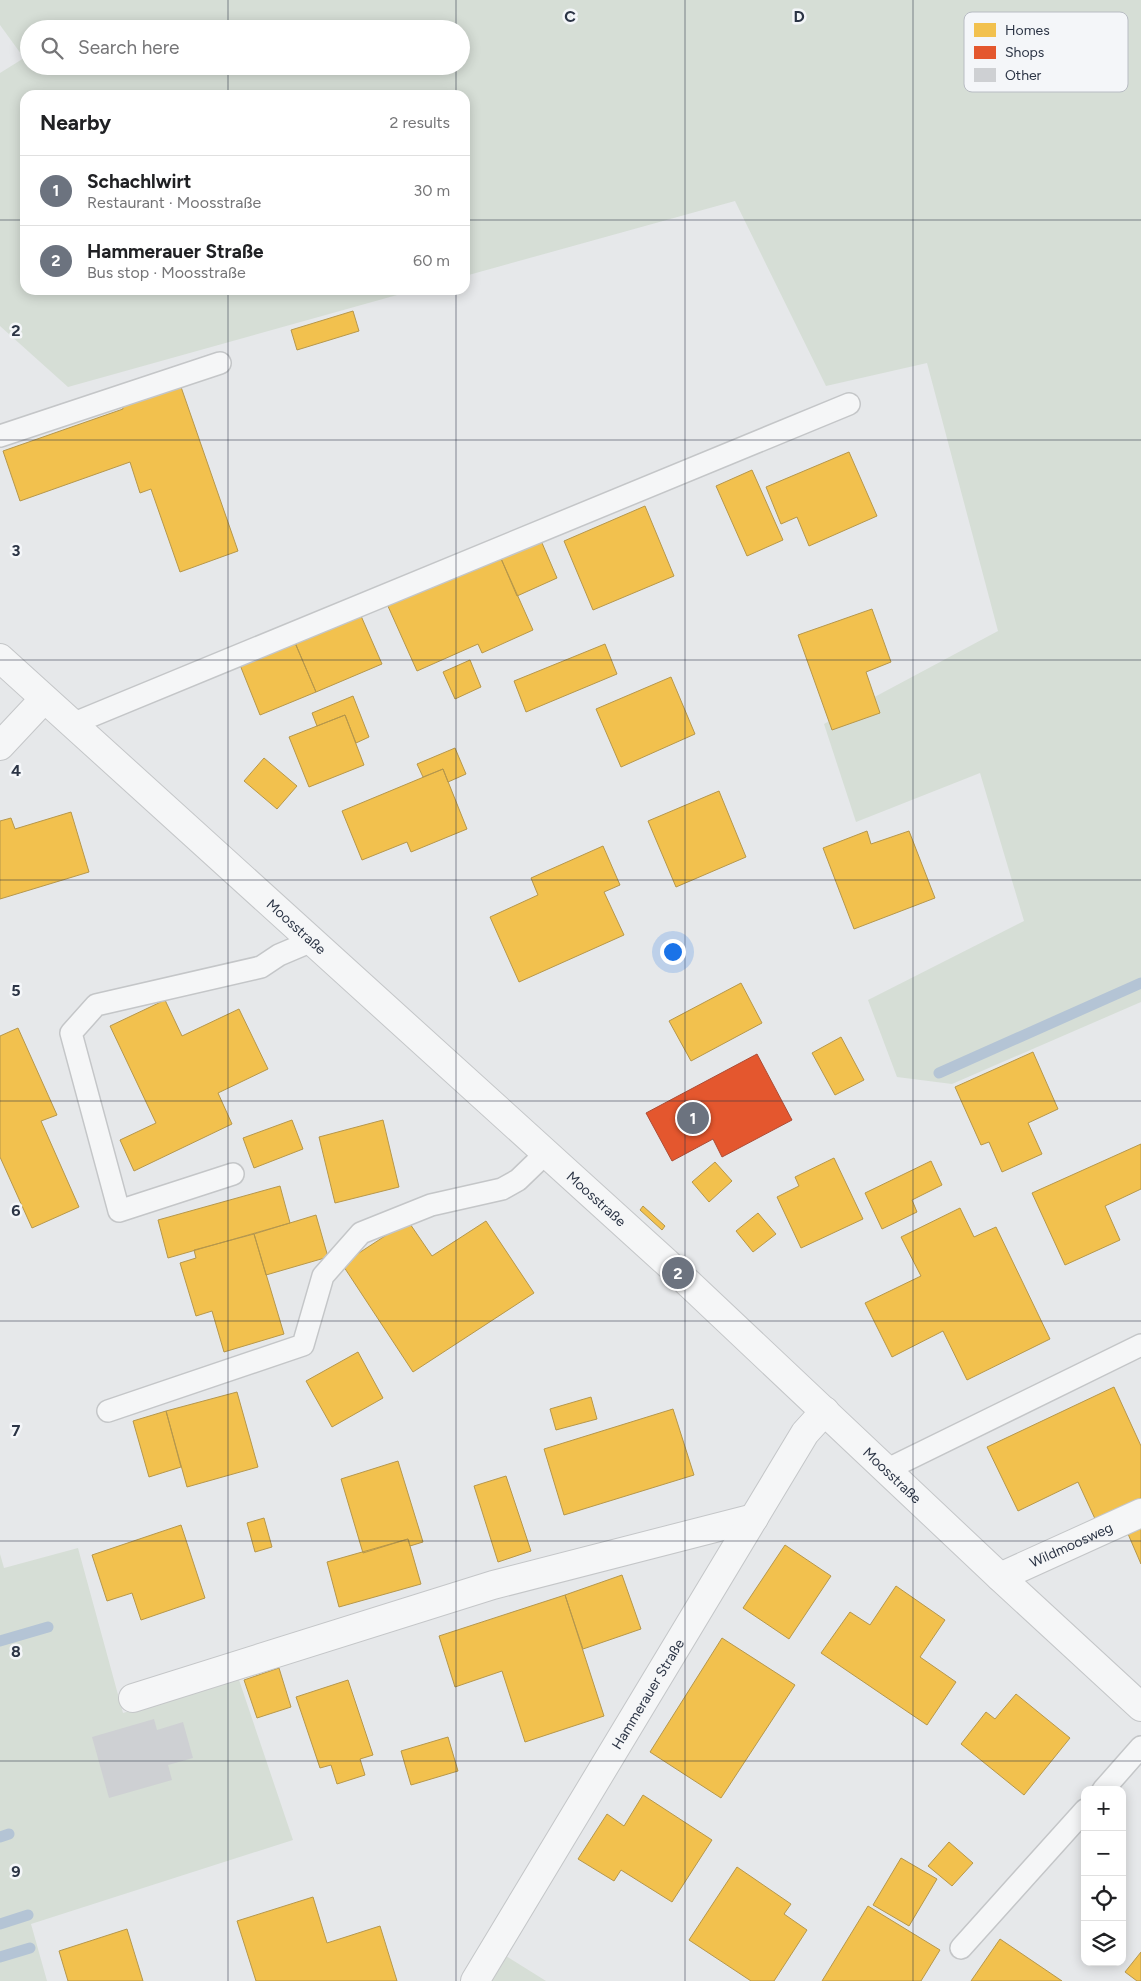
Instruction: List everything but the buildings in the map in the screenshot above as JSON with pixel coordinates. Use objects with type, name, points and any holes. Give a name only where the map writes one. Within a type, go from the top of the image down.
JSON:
[{"type":"street","name":"Moosstraße","points":[[0,658],[666,1262],[1000,1577],[1141,1707]]},
{"type":"street","points":[[0,746],[44,699]]},
{"type":"street","name":"Hammerauer Straße","points":[[475,1981],[805,1433],[825,1411]]},
{"type":"street","name":"Wildmoosweg","points":[[1000,1577],[1141,1513]]},
{"type":"street","points":[[133,1698],[493,1585],[754,1518]]},
{"type":"lane","points":[[0,436],[220,363]]},
{"type":"lane","points":[[72,724],[849,404]]},
{"type":"lane","points":[[233,1174],[118,1211],[71,1033],[96,1005],[261,967],[279,955],[312,941]]},
{"type":"lane","points":[[108,1411],[303,1345],[323,1276],[362,1233],[431,1206],[510,1185],[546,1153]]},
{"type":"lane","points":[[886,1470],[1141,1345]]},
{"type":"lane","points":[[1106,1786],[1141,1747]]},
{"type":"lane","points":[[961,1948],[1081,1814]]},
{"type":"shaded area","points":[[0,0],[1141,0],[1141,1002],[952,1084],[897,1077],[868,1000],[1024,921],[980,773],[856,822],[824,724],[998,631],[927,363],[826,386],[735,201],[470,275],[470,90],[20,90],[20,295],[397,295],[68,387],[0,326],[0,73],[20,60],[20,75],[470,75],[470,20],[20,20],[20,52],[0,25]]},
{"type":"shaded area","points":[[78,1548],[123,1713],[238,1677],[293,1840],[31,1924],[47,1981],[0,1981],[0,1554],[4,1568]]},
{"type":"shaded area","points":[[495,1949],[546,1981],[475,1981]]},
{"type":"waterway","points":[[939,1073],[1141,983]]},
{"type":"waterway","points":[[0,1641],[48,1627]]},
{"type":"waterway","points":[[0,1837],[9,1834]]},
{"type":"waterway","points":[[0,1924],[28,1915]]},
{"type":"waterway","points":[[0,1957],[30,1948]]},
{"type":"place","name":"Schachlwirt","points":[[693,1118]]},
{"type":"place","name":"Hammerauer Straße","points":[[678,1273]]}]
